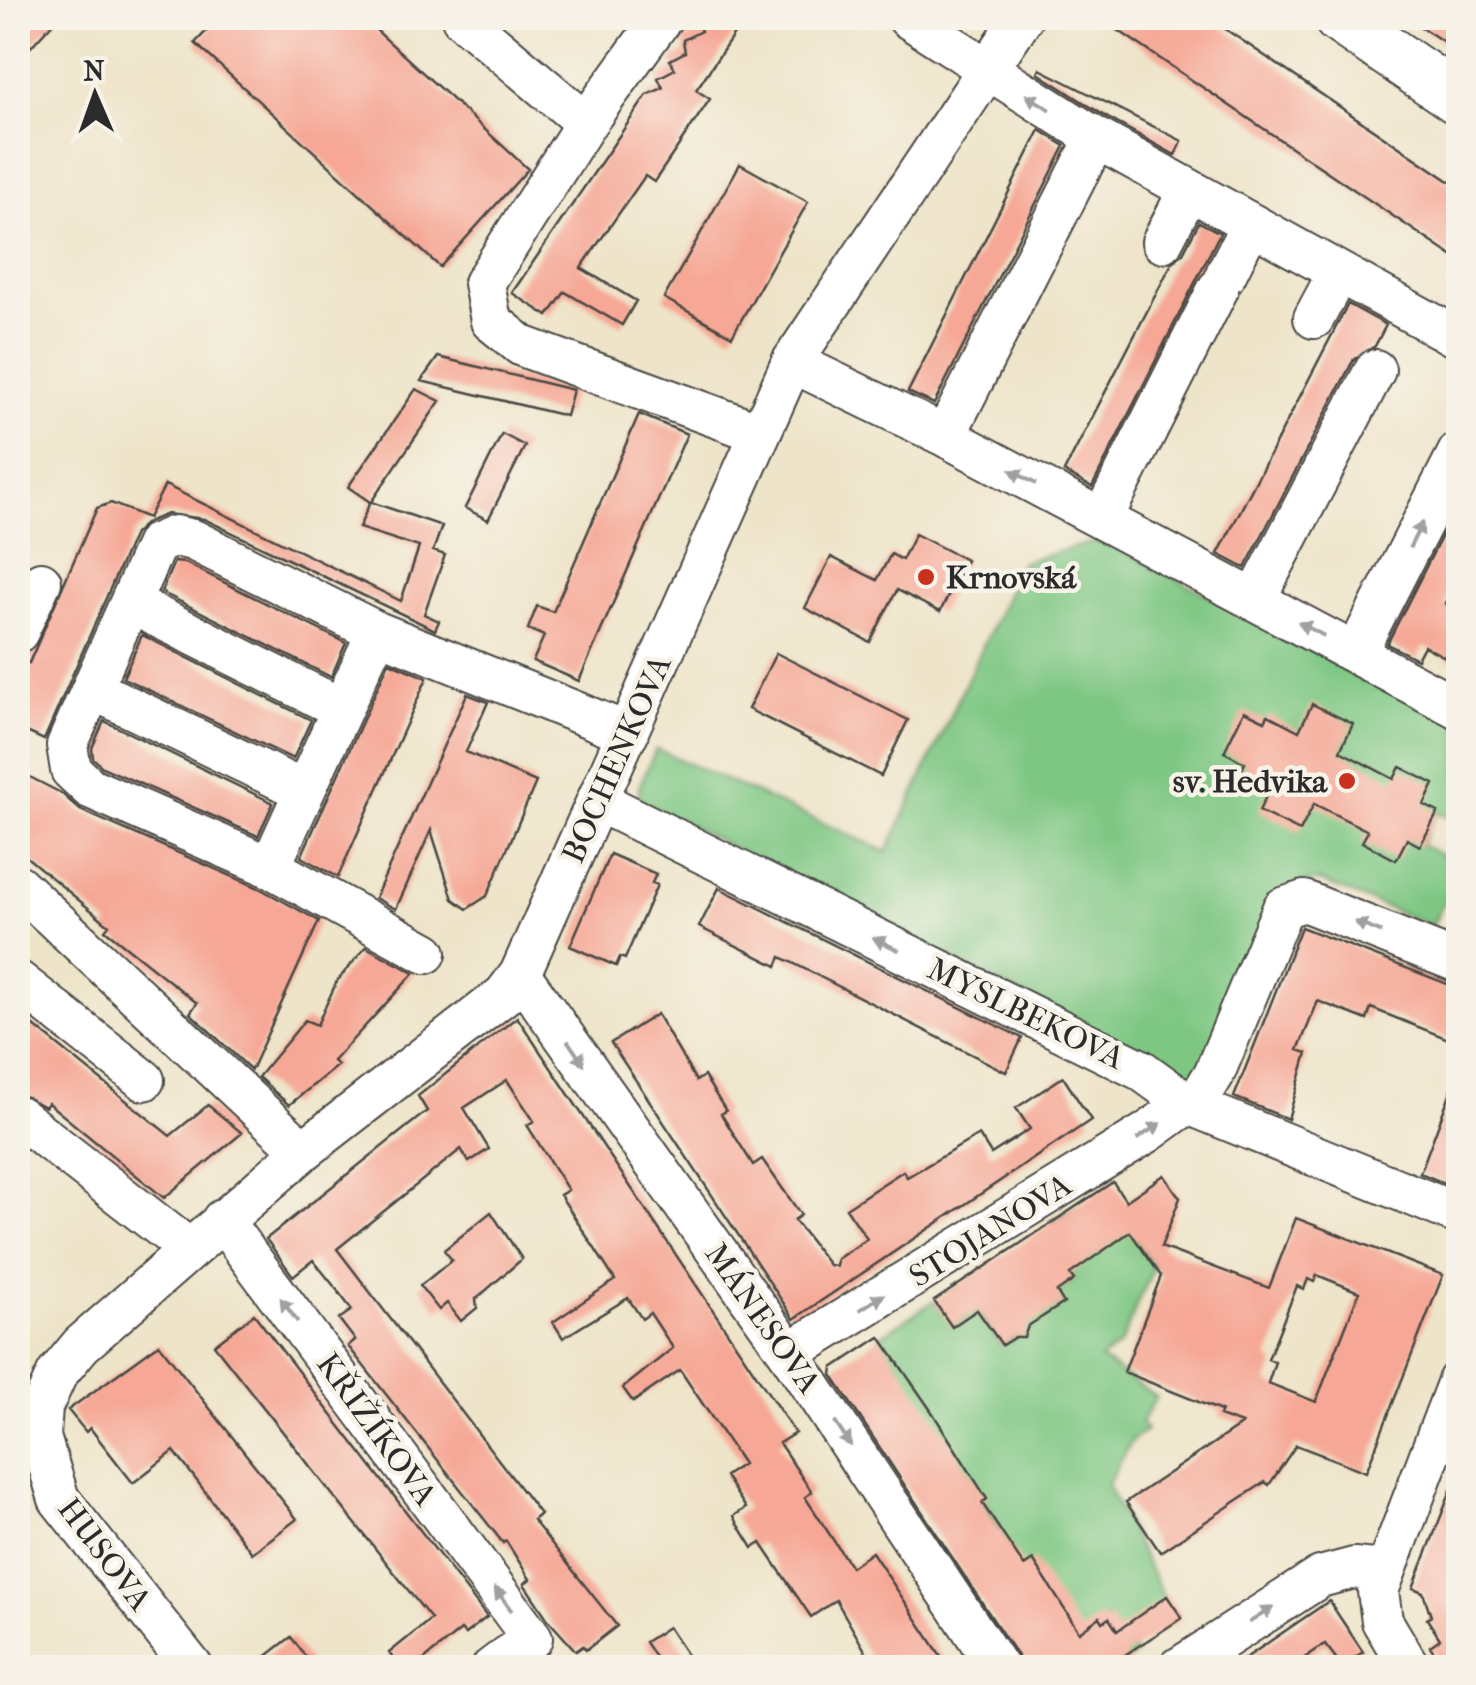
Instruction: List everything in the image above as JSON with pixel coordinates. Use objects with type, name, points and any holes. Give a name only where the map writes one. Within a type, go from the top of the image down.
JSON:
[{"type":"main road","points":[[1338,18],[1458,99]]},
{"type":"street","points":[[462,18],[586,123]]},
{"type":"street","points":[[662,18],[586,123],[484,283],[491,321],[522,346],[760,433]]},
{"type":"street","points":[[908,18],[1096,138],[1458,338]]},
{"type":"street","name":"BOCHENKOVA","points":[[39,1396],[81,1345],[222,1220],[303,1151],[504,994],[520,974],[792,362],[1022,18]]},
{"type":"street","points":[[945,436],[1096,138]]},
{"type":"street","points":[[1162,242],[1189,190]]},
{"type":"street","points":[[1102,519],[1251,224]]},
{"type":"street","points":[[1314,318],[1338,273]]},
{"type":"street","points":[[1256,600],[1406,311]]},
{"type":"street","points":[[792,362],[945,436],[1458,708]]},
{"type":"street","points":[[1356,653],[1458,453]]},
{"type":"street","points":[[426,953],[270,867],[90,788],[71,770],[67,745],[156,544],[176,536],[376,632],[628,733]]},
{"type":"street","points":[[18,632],[41,582]]},
{"type":"street","points":[[130,603],[342,709]]},
{"type":"street","points":[[270,867],[376,632]]},
{"type":"street","points":[[92,689],[304,792]]},
{"type":"street","name":"MYSLBEKOVA","points":[[598,801],[1141,1070],[1188,1104],[1458,1214]]},
{"type":"street","points":[[18,885],[303,1151]]},
{"type":"street","points":[[1188,1104],[1210,1083],[1283,908],[1292,902],[1304,901],[1458,962]]},
{"type":"street","name":"MÁNESOVA","points":[[520,974],[789,1353],[998,1668]]},
{"type":"street","points":[[18,981],[144,1080]]},
{"type":"street","name":"STOJANOVA","points":[[789,1353],[1188,1104]]},
{"type":"street","points":[[18,1116],[189,1249]]},
{"type":"street","name":"KŘIŽÍKOVA","points":[[222,1220],[542,1653],[492,1668]]},
{"type":"street","points":[[1410,1668],[1382,1622],[1378,1591],[1458,1381]]},
{"type":"street","name":"HUSOVA","points":[[39,1396],[40,1436],[60,1499],[193,1668]]},
{"type":"street","points":[[1179,1668],[1320,1576],[1354,1568],[1383,1571]]},
{"type":"green space","points":[[1101,540],[1458,724],[1458,822],[1437,812],[1421,845],[1458,863],[1458,874],[1432,926],[1320,881],[1296,883],[1197,1084],[639,800],[639,787],[656,749],[887,852],[1022,562]]},
{"type":"green space","points":[[1075,1207],[1088,1228],[1135,1228],[1135,1240],[1154,1266],[1120,1345],[1100,1359],[1156,1397],[1141,1423],[1146,1430],[1133,1439],[1107,1485],[1164,1598],[1133,1649],[1136,1654],[1127,1661],[1112,1638],[1118,1634],[1108,1619],[1061,1648],[977,1489],[879,1337],[934,1301],[953,1327],[966,1318],[949,1291],[959,1285],[1001,1345],[1024,1334],[1024,1328],[1056,1293],[1073,1281],[1063,1265],[1052,1220]]},
{"type":"building","points":[[18,18],[57,18],[18,61]]},
{"type":"building","points":[[219,18],[363,18],[528,169],[440,267],[195,43]]},
{"type":"building","points":[[694,18],[745,18],[696,90],[710,99],[654,182],[645,176],[581,268],[636,301],[622,325],[565,292],[548,316],[512,293],[647,95],[663,88],[658,78],[675,69],[670,60],[685,52],[683,40],[701,31]]},
{"type":"building","points":[[1100,18],[1209,18],[1458,187],[1458,260]]},
{"type":"building","points":[[1407,18],[1458,18],[1458,51]]},
{"type":"building","points":[[1040,69],[1182,141],[1175,155],[1108,118],[1038,73]]},
{"type":"building","points":[[1040,130],[1065,146],[934,404],[908,392]]},
{"type":"building","points":[[740,164],[808,202],[732,336],[664,298]]},
{"type":"building","points":[[1199,222],[1220,233],[1092,487],[1064,472],[1172,263],[1183,253]]},
{"type":"building","points":[[1348,304],[1386,325],[1375,346],[1354,359],[1245,568],[1218,554]]},
{"type":"building","points":[[438,357],[573,390],[566,416],[421,381]]},
{"type":"building","points":[[416,389],[440,401],[371,502],[442,526],[433,551],[445,555],[424,614],[439,621],[435,630],[204,519],[167,514],[147,522],[134,534],[44,740],[18,728],[18,658],[29,663],[97,508],[111,503],[148,518],[165,485],[401,601],[419,547],[359,528],[370,502],[348,487]]},
{"type":"building","points":[[639,414],[687,434],[579,681],[533,661],[544,636],[528,629],[537,606],[553,612]]},
{"type":"building","points":[[502,434],[525,446],[488,520],[465,508]]},
{"type":"building","points":[[1458,504],[1458,579],[1445,604],[1458,611],[1458,664],[1424,646],[1417,659],[1387,644]]},
{"type":"building","points":[[915,534],[966,560],[940,612],[897,590],[870,642],[805,608],[831,557],[877,580],[891,554],[902,560]]},
{"type":"building","points":[[174,562],[185,563],[346,643],[331,677],[161,592]]},
{"type":"building","points":[[142,635],[311,720],[293,759],[123,678]]},
{"type":"building","points":[[776,653],[908,720],[881,776],[748,709]]},
{"type":"building","points":[[389,662],[427,678],[338,877],[301,857]]},
{"type":"building","points":[[467,694],[488,702],[466,752],[536,782],[487,896],[467,909],[453,899],[431,830],[396,909],[375,898]]},
{"type":"building","name":"sv. Hedvika","points":[[1312,704],[1353,724],[1340,751],[1394,779],[1400,767],[1434,784],[1424,805],[1438,812],[1420,846],[1407,839],[1396,860],[1362,842],[1368,831],[1314,804],[1300,831],[1259,811],[1272,784],[1242,769],[1245,763],[1224,752],[1244,711],[1265,721],[1268,715],[1299,731]]},
{"type":"building","points":[[104,721],[273,803],[258,836],[102,767],[93,758],[92,748]]},
{"type":"building","points":[[18,771],[61,793],[80,810],[259,888],[319,921],[251,1070],[190,1013],[197,1003],[105,930],[109,925],[18,850]]},
{"type":"building","points":[[610,854],[656,874],[652,883],[657,885],[625,959],[620,957],[616,966],[570,946]]},
{"type":"building","points":[[719,888],[1022,1038],[1006,1072],[781,957],[777,966],[699,927]]},
{"type":"building","points":[[1301,927],[1458,988],[1458,1043],[1371,1008],[1367,1020],[1318,1001],[1298,1050],[1307,1053],[1288,1119],[1234,1097]]},
{"type":"building","points":[[366,947],[414,973],[333,1061],[338,1065],[289,1105],[258,1077],[305,1020],[317,1025],[337,981]]},
{"type":"building","points":[[18,1013],[170,1136],[208,1105],[242,1133],[164,1198],[48,1103],[45,1107],[18,1093]]},
{"type":"building","points":[[657,1014],[696,1081],[704,1076],[726,1111],[721,1114],[753,1165],[762,1159],[801,1215],[794,1220],[829,1265],[836,1266],[837,1259],[867,1239],[846,1208],[903,1171],[907,1177],[979,1135],[991,1154],[1030,1129],[1016,1108],[1063,1077],[1091,1120],[794,1319],[611,1043]]},
{"type":"building","points":[[517,1017],[795,1433],[779,1443],[812,1492],[805,1497],[851,1567],[872,1552],[949,1668],[875,1668],[836,1600],[811,1617],[761,1543],[753,1548],[738,1524],[734,1516],[746,1508],[725,1476],[743,1464],[680,1370],[633,1402],[623,1388],[673,1348],[650,1313],[642,1319],[628,1298],[563,1338],[553,1322],[615,1280],[560,1195],[568,1190],[527,1125],[534,1121],[507,1080],[464,1108],[489,1149],[469,1162],[461,1149],[337,1249],[540,1514],[533,1520],[617,1626],[586,1650],[583,1646],[576,1651],[549,1621],[524,1584],[530,1579],[506,1541],[503,1543],[348,1346],[355,1340],[339,1319],[352,1310],[334,1286],[313,1260],[293,1276],[266,1239],[427,1111],[418,1096]]},
{"type":"building","points":[[1458,1078],[1458,1189],[1420,1173]]},
{"type":"building","points":[[1164,1175],[1180,1198],[1161,1247],[1269,1288],[1296,1218],[1443,1275],[1366,1472],[1296,1445],[1269,1485],[1265,1482],[1160,1552],[1126,1502],[1242,1424],[1219,1416],[1221,1411],[1124,1372],[1161,1276],[1130,1232],[1070,1274],[1074,1280],[1057,1292],[1064,1303],[1028,1326],[1024,1337],[1015,1337],[1002,1345],[977,1310],[952,1327],[934,1301],[1113,1182],[1126,1201]],"holes":[[[1317,1275],[1359,1292],[1316,1402],[1268,1383],[1275,1362],[1268,1359],[1297,1286],[1304,1289],[1308,1279],[1314,1282]]]},
{"type":"building","points":[[491,1212],[522,1259],[476,1299],[477,1308],[461,1321],[447,1303],[439,1310],[420,1286],[452,1260],[444,1250]]},
{"type":"building","points":[[254,1314],[487,1617],[465,1634],[461,1630],[414,1668],[400,1668],[389,1653],[431,1619],[214,1345]]},
{"type":"building","points":[[880,1337],[987,1499],[982,1503],[1024,1566],[1033,1560],[1079,1632],[1100,1617],[1103,1622],[1109,1618],[1117,1631],[1167,1596],[1182,1618],[1125,1655],[1133,1668],[1025,1668],[832,1375],[833,1368]]},
{"type":"building","points":[[159,1344],[297,1519],[252,1553],[174,1451],[133,1483],[90,1428],[86,1432],[68,1410]]},
{"type":"building","points":[[1457,1475],[1458,1668],[1444,1668],[1430,1646],[1440,1639],[1427,1619],[1431,1616],[1423,1592],[1413,1588]]},
{"type":"building","points":[[1329,1601],[1363,1652],[1342,1666],[1325,1644],[1290,1668],[1231,1668]]},
{"type":"building","points":[[668,1627],[687,1655],[662,1668],[645,1642]]},
{"type":"building","points":[[291,1637],[314,1668],[251,1668]]},
{"type":"place","name":"Krnovská","points":[[926,577]]},
{"type":"place","name":"sv. Hedvika","points":[[1347,781]]}]
